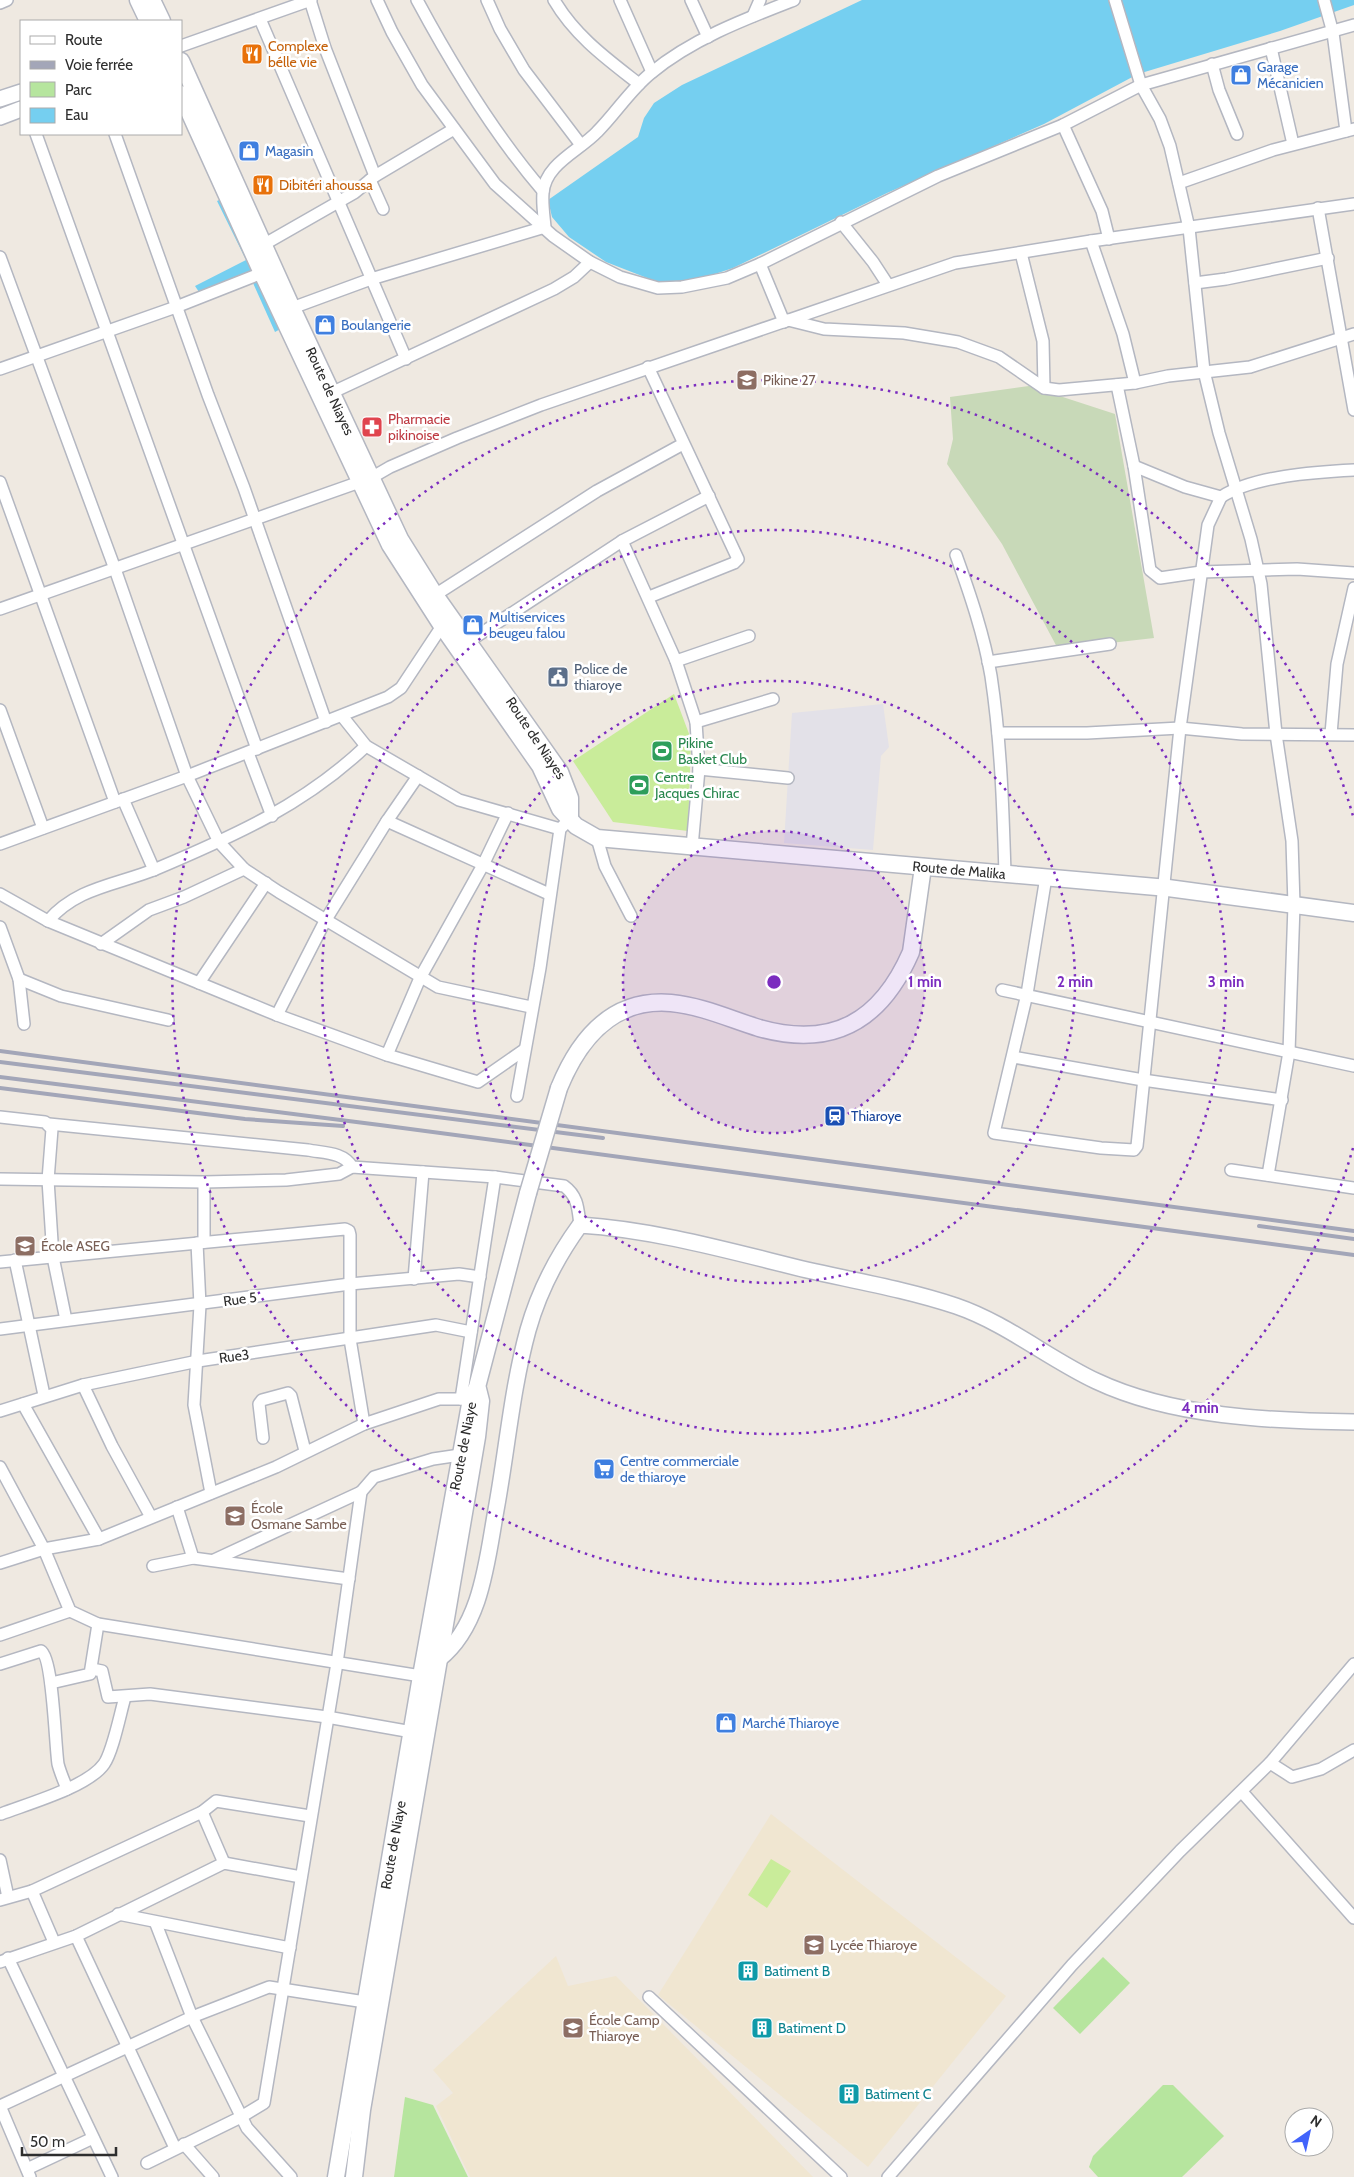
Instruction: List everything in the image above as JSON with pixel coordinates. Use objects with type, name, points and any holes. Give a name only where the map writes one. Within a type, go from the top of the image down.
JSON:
[{"type":"main road","points":[[138,0],[148,20]]},
{"type":"main road","points":[[152,0],[162,20]]},
{"type":"main road","name":"Route de Niayes","points":[[182,63],[331,393],[399,561],[442,626],[502,699]]},
{"type":"main road","name":"Route de Niayes","points":[[182,96],[262,273],[365,480],[435,596],[468,642],[502,699],[540,766],[560,808],[565,824]]},
{"type":"main road","name":"Route de Malika","points":[[565,824],[597,838],[1164,888],[1354,913]]},
{"type":"main road","points":[[470,1395],[559,1088],[570,1061],[590,1034],[604,1022],[622,1012],[645,1005],[670,1003],[691,1006],[760,1028],[798,1035],[836,1031],[855,1023],[883,1000],[900,975],[911,952],[923,867]]},
{"type":"main road","name":"Route de Niaye","points":[[354,2177],[362,2110],[416,1750],[421,1676],[470,1395],[481,1401],[477,1438],[439,1659],[418,1722]]},
{"type":"main road","name":"Route de Niaye","points":[[336,2177],[365,2002],[416,1750]]},
{"type":"street","points":[[0,2],[7,0]]},
{"type":"street","points":[[182,46],[310,0],[383,208]]},
{"type":"street","points":[[377,0],[392,32],[422,85],[494,184],[553,236],[590,262],[620,277],[658,288],[682,287],[727,278],[760,264],[841,222],[938,176],[1064,125],[1141,85],[1271,48],[1333,33],[1354,25]]},
{"type":"street","points":[[417,0],[466,85],[510,152],[543,191]]},
{"type":"street","points":[[487,0],[500,29],[524,70],[581,145]]},
{"type":"street","points":[[554,0],[570,25],[589,44],[639,84]]},
{"type":"street","points":[[620,0],[652,72]]},
{"type":"street","points":[[692,0],[708,37]]},
{"type":"street","points":[[754,16],[760,0]]},
{"type":"street","points":[[545,227],[543,191],[548,177],[558,164],[596,133],[652,72],[708,37],[794,0]]},
{"type":"street","points":[[1114,0],[1141,85],[1166,133],[1180,183],[1189,228],[1204,371],[1219,433],[1259,571],[1276,734],[1292,841],[1294,905],[1289,1052],[1268,1175]]},
{"type":"street","points":[[1180,183],[1293,144],[1350,130],[1333,33],[1324,0]]},
{"type":"street","points":[[260,19],[406,359]]},
{"type":"street","points":[[1271,48],[1293,144]]},
{"type":"street","points":[[1212,64],[1219,90],[1237,134]]},
{"type":"street","points":[[0,99],[20,92]]},
{"type":"street","points":[[0,117],[20,109]]},
{"type":"street","points":[[1064,125],[1102,211],[1109,239]]},
{"type":"street","points":[[263,245],[360,189],[372,178],[454,129]]},
{"type":"street","points":[[36,135],[184,544],[253,751],[272,816]]},
{"type":"street","points":[[115,135],[176,307],[255,519],[326,722]]},
{"type":"street","points":[[0,609],[365,480],[390,467],[465,435],[648,367],[955,263],[1091,241],[1354,204]]},
{"type":"street","points":[[1318,208],[1354,410]]},
{"type":"street","points":[[841,222],[874,262],[888,285]]},
{"type":"street","points":[[292,308],[371,278],[545,227]]},
{"type":"street","points":[[1091,241],[1123,334],[1135,383]]},
{"type":"street","points":[[1021,253],[1030,296],[1041,329],[1044,388]]},
{"type":"street","points":[[0,257],[115,569],[187,776],[219,842],[244,869],[325,921],[375,949],[420,978],[438,987],[531,1006]]},
{"type":"street","points":[[1195,283],[1226,279],[1328,258]]},
{"type":"street","points":[[331,393],[554,289],[574,277],[590,262]]},
{"type":"street","points":[[760,264],[786,321]]},
{"type":"street","points":[[0,369],[176,307],[262,273]]},
{"type":"street","points":[[786,321],[824,329],[904,333],[958,342],[999,357],[1044,388],[1059,390],[1135,383],[1204,371],[1220,372],[1250,367],[1354,334]]},
{"type":"street","points":[[648,367],[683,444],[738,555],[737,561],[649,597]]},
{"type":"street","points":[[1117,385],[1134,466],[1150,570],[1160,578],[1201,572],[1310,569],[1354,573]]},
{"type":"street","points":[[435,596],[596,491],[683,444]]},
{"type":"street","points":[[1134,466],[1185,487],[1221,497]]},
{"type":"street","points":[[1046,877],[1027,994],[994,1132],[1101,1148],[1134,1150],[1136,1146],[1180,728],[1208,526],[1221,497],[1236,487],[1294,476],[1354,470]]},
{"type":"street","points":[[0,482],[40,595],[119,801],[154,870]]},
{"type":"street","points":[[468,642],[622,541],[710,496]]},
{"type":"street","points":[[622,541],[649,597],[676,661],[696,722],[699,768],[692,847]]},
{"type":"street","points":[[956,555],[972,599],[988,662],[998,733],[1005,874]]},
{"type":"street","points":[[1331,734],[1337,664],[1354,588]]},
{"type":"street","points":[[0,844],[253,751],[395,694],[442,626]]},
{"type":"street","points":[[676,661],[749,636]]},
{"type":"street","points":[[988,662],[1110,644]]},
{"type":"street","points":[[696,722],[773,700]]},
{"type":"street","points":[[0,710],[43,828]]},
{"type":"street","points":[[342,716],[366,746],[459,800],[508,813],[565,824],[549,894],[540,968],[531,1006],[517,1096]]},
{"type":"street","points":[[998,733],[1088,733],[1180,728],[1216,732],[1354,736]]},
{"type":"street","points":[[48,921],[58,909],[89,890],[154,870],[219,842],[272,816],[339,772],[366,746]]},
{"type":"street","points":[[699,768],[788,778]]},
{"type":"street","points":[[277,1015],[325,921],[387,821],[418,776]]},
{"type":"street","points":[[387,1055],[420,978],[483,866],[508,813]]},
{"type":"street","points":[[387,821],[483,866],[549,894]]},
{"type":"street","points":[[597,838],[605,866],[631,916]]},
{"type":"street","points":[[101,944],[148,910],[184,897],[244,869]]},
{"type":"street","points":[[200,983],[266,883]]},
{"type":"street","points":[[0,894],[48,921],[101,944],[277,1015],[387,1055],[478,1082],[524,1050]]},
{"type":"street","points":[[0,927],[19,979],[24,1024]]},
{"type":"street","points":[[19,979],[61,996],[168,1020]]},
{"type":"street","points":[[1002,990],[1354,1066]]},
{"type":"street","points":[[1013,1057],[1143,1080],[1282,1100]]},
{"type":"street","points":[[0,1117],[49,1124],[308,1150],[342,1156],[349,1160],[352,1167]]},
{"type":"street","points":[[49,1124],[52,1129],[48,1180],[52,1257],[66,1320]]},
{"type":"street","points":[[0,1179],[204,1182],[286,1180],[339,1174],[352,1167],[495,1177],[564,1186],[573,1192],[577,1202],[580,1226],[560,1252],[546,1281],[528,1331],[517,1382],[485,1571],[478,1595],[463,1630],[450,1650],[439,1659]]},
{"type":"street","points":[[1231,1170],[1354,1188]]},
{"type":"street","points":[[414,1279],[423,1172]]},
{"type":"street","points":[[0,1563],[44,1549],[99,1539],[276,1466],[364,1424],[439,1399],[470,1395],[471,1332],[495,1177]]},
{"type":"street","points":[[204,1182],[200,1242],[198,1361],[194,1405],[211,1493]]},
{"type":"street","points":[[580,1226],[652,1235],[709,1247],[957,1306],[1096,1381],[1130,1394],[1165,1403],[1289,1421],[1354,1422]]},
{"type":"street","points":[[0,1261],[345,1228],[349,1231],[350,1235],[350,1339],[364,1424]]},
{"type":"street","points":[[15,1260],[44,1396]]},
{"type":"street","name":"Rue 5","points":[[0,1329],[200,1305],[350,1284],[459,1274],[480,1277]]},
{"type":"street","name":"Rue3","points":[[0,1411],[83,1385],[198,1361],[436,1325],[471,1332]]},
{"type":"street","points":[[83,1385],[112,1446],[150,1517]]},
{"type":"street","points":[[263,1438],[259,1404],[262,1400],[288,1393],[292,1396],[305,1451]]},
{"type":"street","points":[[23,1404],[99,1539]]},
{"type":"street","points":[[214,1560],[360,1492],[374,1477],[433,1458],[460,1455]]},
{"type":"street","points":[[0,1467],[44,1549],[70,1611],[98,1624],[421,1676]]},
{"type":"street","points":[[146,2162],[241,2117],[264,2103],[302,1877],[310,1816],[337,1663],[360,1492]]},
{"type":"street","points":[[177,1507],[193,1558]]},
{"type":"street","points":[[153,1566],[193,1558],[349,1579]]},
{"type":"street","points":[[0,1635],[70,1611]]},
{"type":"street","points":[[51,1683],[90,1674],[98,1624]]},
{"type":"street","points":[[0,1664],[41,1650],[46,1656],[51,1683],[59,1766],[67,1789]]},
{"type":"street","points":[[888,2177],[1072,1965],[1180,1851],[1270,1763],[1354,1664]]},
{"type":"street","points":[[92,1669],[102,1670],[106,1696],[125,1697],[150,1694],[328,1717],[418,1722]]},
{"type":"street","points":[[0,1813],[67,1789],[98,1770],[105,1763],[125,1697]]},
{"type":"street","points":[[1270,1763],[1292,1777],[1322,1769],[1354,1750]]},
{"type":"street","points":[[1242,1792],[1354,1918]]},
{"type":"street","points":[[0,1860],[4,1898],[32,1891],[202,1812],[210,1804],[224,1800],[310,1816]]},
{"type":"street","points":[[202,1812],[224,1864]]},
{"type":"street","points":[[112,2177],[65,2076],[4,1960],[76,1936],[224,1864],[302,1877]]},
{"type":"street","points":[[32,1891],[54,1942]]},
{"type":"street","points":[[118,1914],[156,1924],[290,1948]]},
{"type":"street","points":[[156,1924],[192,2017],[241,2117],[251,2134],[290,2177]]},
{"type":"street","points":[[76,1936],[179,2146],[213,2177]]},
{"type":"street","points":[[93,2138],[28,2173],[0,2106],[192,2017],[269,1987],[365,2002]]},
{"type":"street","points":[[649,1997],[841,2177]]},
{"type":"shaded area","points":[[883,704],[889,747],[881,756],[873,850],[784,843],[792,713]]},
{"type":"shaded area","name":"Lycée Thiaroye","points":[[771,1814],[1006,1996],[868,2167],[658,1995]]},
{"type":"shaded area","name":"École Camp Thiaroye","points":[[556,1956],[568,1986],[616,1976],[813,2177],[470,2177],[436,2106],[453,2093],[433,2070]]},
{"type":"green space","points":[[1029,386],[1115,414],[1154,638],[1058,649],[1002,544],[947,464],[953,439],[950,397]]},
{"type":"green space","name":"Centre Jacques Chirac","points":[[674,694],[691,739],[688,831],[613,822],[573,761]]},
{"type":"green space","points":[[771,1859],[791,1871],[767,1908],[748,1895]]},
{"type":"green space","points":[[1103,1957],[1130,1983],[1080,2034],[1053,2008]]},
{"type":"green space","points":[[1163,2085],[1173,2085],[1224,2136],[1182,2177],[1098,2177],[1089,2167],[1093,2156]]},
{"type":"green space","points":[[405,2097],[433,2105],[468,2177],[394,2177]]},
{"type":"water","points":[[862,0],[1354,0],[1354,5],[1280,31],[1138,74],[1044,124],[887,193],[733,268],[700,279],[660,283],[606,262],[569,237],[552,217],[548,200],[638,137],[644,118],[654,103],[682,85]]},
{"type":"water","points":[[243,189],[300,318],[275,332],[253,283],[203,298],[195,286],[246,260],[217,201]]},
{"type":"railway","points":[[0,1051],[1354,1231]]},
{"type":"railway","points":[[0,1062],[603,1138]]},
{"type":"railway","points":[[0,1077],[380,1125],[1354,1255]]},
{"type":"railway","points":[[0,1088],[245,1119],[343,1126]]},
{"type":"railway","points":[[1259,1226],[1354,1239]]},
{"type":"place","name":"Complexe bélle vie","points":[[252,54]]},
{"type":"place","name":"Garage Mécanicien","points":[[1241,75]]},
{"type":"place","name":"Magasin","points":[[249,151]]},
{"type":"place","name":"Dibitéri ahoussa","points":[[263,185]]},
{"type":"place","name":"Boulangerie","points":[[325,325]]},
{"type":"place","name":"Pikine 27","points":[[747,380]]},
{"type":"place","name":"Pharmacie pikinoise","points":[[372,427]]},
{"type":"place","name":"Multiservices beugeu falou","points":[[473,625]]},
{"type":"place","name":"Police de thiaroye","points":[[558,677]]},
{"type":"place","name":"Pikine Basket Club","points":[[662,751]]},
{"type":"place","name":"Centre Jacques Chirac","points":[[639,785]]},
{"type":"place","name":"Thiaroye","points":[[835,1116]]},
{"type":"place","name":"École ASEG","points":[[25,1246]]},
{"type":"place","name":"Centre commerciale de thiaroye","points":[[604,1469]]},
{"type":"place","name":"École Osmane Sambe","points":[[235,1516]]},
{"type":"place","name":"Marché Thiaroye","points":[[726,1723]]},
{"type":"place","name":"Lycée Thiaroye","points":[[814,1945]]},
{"type":"place","name":"Batiment B","points":[[748,1971]]},
{"type":"place","name":"École Camp Thiaroye","points":[[573,2028]]},
{"type":"place","name":"Batiment D","points":[[762,2028]]},
{"type":"place","name":"Batiment C","points":[[849,2094]]}]
